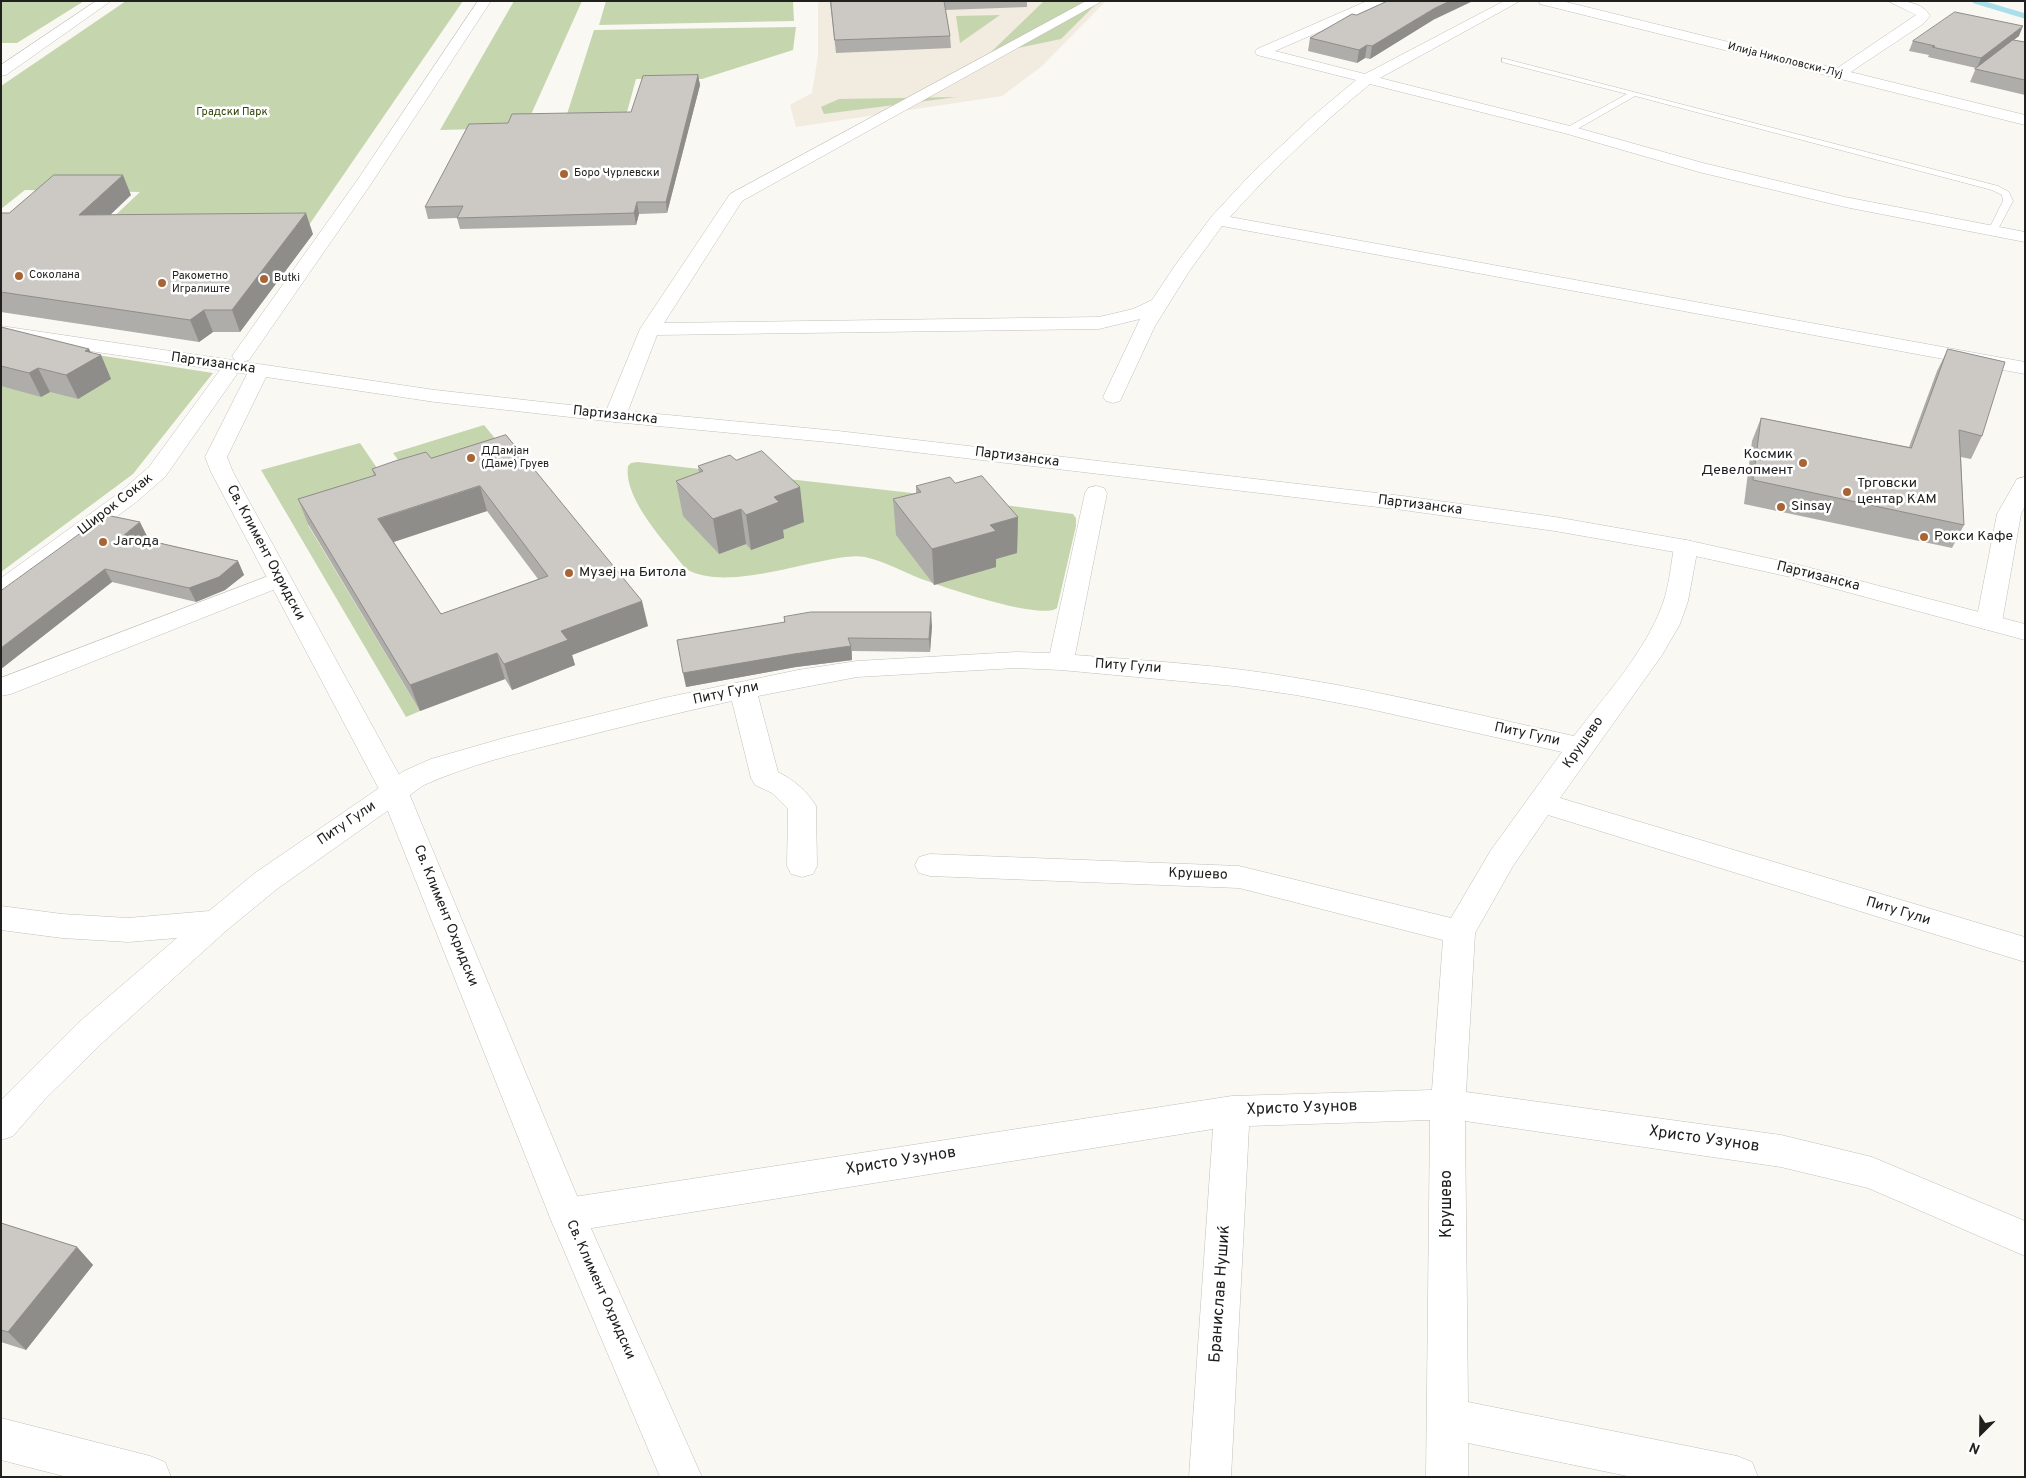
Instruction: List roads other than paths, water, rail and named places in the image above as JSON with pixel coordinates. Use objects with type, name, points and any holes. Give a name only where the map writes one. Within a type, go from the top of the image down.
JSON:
[{"type":"street","points":[[1,72],[106,1]]},
{"type":"street","points":[[250,364],[363,184],[485,1]]},
{"type":"street","points":[[615,416],[650,329],[736,198],[1096,1]]},
{"type":"street","points":[[1378,1],[1262,52],[1569,130],[1699,168],[1845,202],[2025,237]]},
{"type":"street","points":[[1113,398],[1144,326],[1158,304],[1218,220],[1264,170],[1318,119],[1368,78],[1514,1]]},
{"type":"street","name":"Илија Николовски-Луј","points":[[1545,1],[2025,120]]},
{"type":"street","points":[[1838,74],[1923,16],[1921,12],[1894,1]]},
{"type":"street","points":[[1218,220],[2025,368]]},
{"type":"street","points":[[650,329],[1099,323],[1140,313],[1158,304]]},
{"type":"street","name":"Партизанска","points":[[1,332],[250,364],[435,396],[615,416],[838,437],[1404,503],[1555,524],[1686,547],[1798,572],[2025,632]]},
{"type":"street","name":"Св. Климент Охридски","points":[[250,364],[216,457],[237,503],[394,791],[567,1214],[681,1477]]},
{"type":"street","name":"Широк Сокак","points":[[1,590],[127,498],[157,472],[227,374]]},
{"type":"street","points":[[1989,622],[2009,514],[2025,484]]},
{"type":"street","points":[[1062,662],[1096,493]]},
{"type":"street","name":"Крушево","points":[[1447,1477],[1449,1419],[1448,1104],[1460,932],[1502,858],[1543,803],[1580,747],[1653,649],[1667,624],[1676,601],[1686,547]]},
{"type":"street","points":[[2,688],[279,579]]},
{"type":"street","name":"Питу Гули","points":[[1,1125],[33,1089],[90,1033],[216,922],[266,881],[394,791],[427,772],[504,748],[664,707],[857,669],[1016,660],[1062,662],[1216,675],[1296,686],[1365,699],[1580,747]]},
{"type":"street","points":[[743,691],[765,778],[782,786],[802,806],[802,866]]},
{"type":"street","name":"Питу Гули","points":[[1543,803],[2025,950]]},
{"type":"street","name":"Крушево","points":[[930,865],[1239,877],[1460,932]]},
{"type":"street","points":[[1,918],[62,926],[128,930],[216,922]]},
{"type":"street","name":"Христо Узунов","points":[[567,1214],[1232,1111],[1448,1104],[1790,1153],[1872,1173],[2025,1239]]},
{"type":"street","name":"Бранислав Нушиќ","points":[[1210,1477],[1232,1111]]},
{"type":"street","points":[[1449,1419],[1737,1477]]},
{"type":"street","points":[[1,1439],[150,1477]]},
{"type":"lane","points":[[1505,60],[1995,188],[2006,194],[2008,201],[1993,231]]},
{"type":"lane","points":[[1569,130],[1633,94]]},
{"type":"waterway","points":[[1975,1],[2025,16]]},
{"type":"place","name":"Боро Чурлевски","points":[[564,174]]},
{"type":"place","name":"Соколана","points":[[19,276]]},
{"type":"place","name":"Butki","points":[[264,279]]},
{"type":"place","name":"Ракометно Игралиште","points":[[162,283]]},
{"type":"place","name":"ДДамјан (Даме) Груев","points":[[471,458]]},
{"type":"place","name":"Космик Девелопмент","points":[[1803,463]]},
{"type":"place","name":"Трговски центар КАМ","points":[[1847,492]]},
{"type":"place","name":"Sinsay","points":[[1781,507]]},
{"type":"place","name":"Рокси Кафе","points":[[1924,537]]},
{"type":"place","name":"Јагода","points":[[103,542]]},
{"type":"place","name":"Музеј на Битола","points":[[569,573]]},
{"type":"park label","name":"Градски Парк","points":[[232,113]]}]
